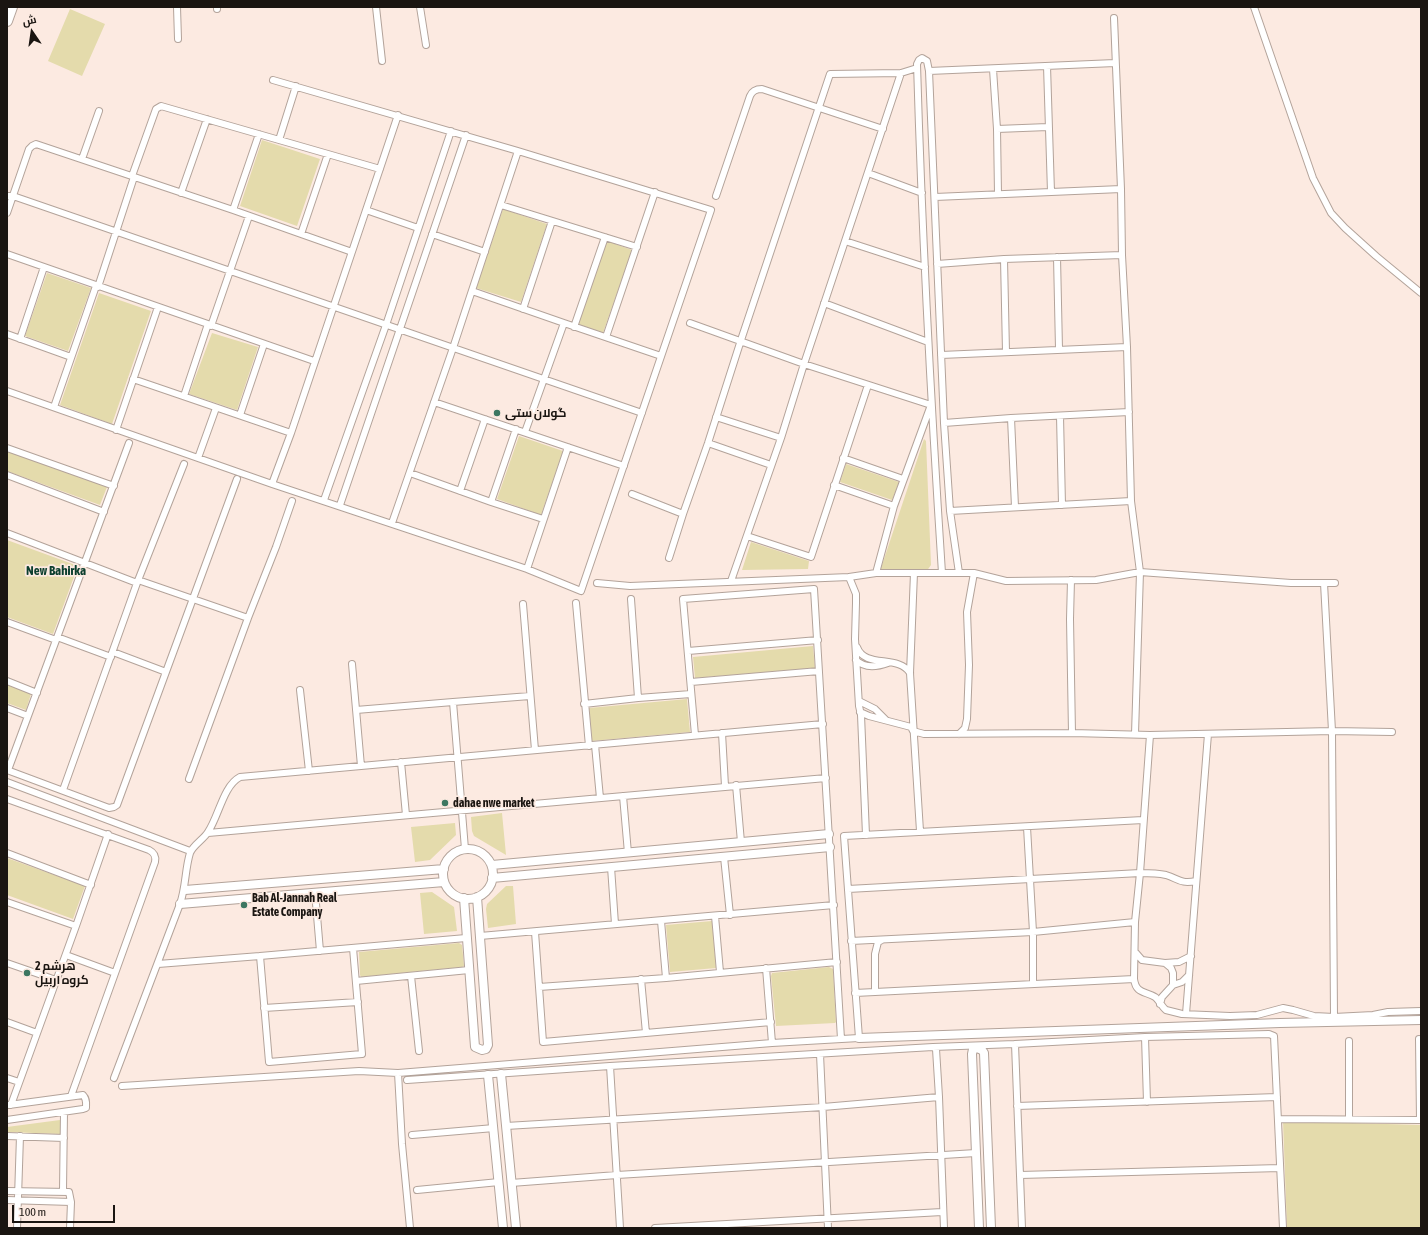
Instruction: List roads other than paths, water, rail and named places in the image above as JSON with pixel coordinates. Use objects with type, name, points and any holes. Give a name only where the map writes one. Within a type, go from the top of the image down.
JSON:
[{"type":"main road","points":[[7,21],[12,7]]},
{"type":"street","points":[[177,7],[178,39]]},
{"type":"street","points":[[376,7],[382,60]]},
{"type":"street","points":[[420,7],[426,45]]},
{"type":"street","points":[[1254,7],[1313,178],[1331,213],[1371,252],[1421,293]]},
{"type":"street","points":[[1114,18],[1121,189],[1122,255],[1127,347],[1131,501],[1140,572],[1135,734]]},
{"type":"street","points":[[942,573],[931,405],[917,68],[919,60],[924,58],[928,62],[929,71],[944,422],[950,511],[959,573]]},
{"type":"street","points":[[929,71],[1116,62]]},
{"type":"street","points":[[1047,66],[1051,192]]},
{"type":"street","points":[[669,558],[830,74],[902,73],[917,68]]},
{"type":"street","points":[[993,69],[997,129],[998,194]]},
{"type":"street","points":[[731,581],[781,438],[824,303],[902,73]]},
{"type":"street","points":[[7,392],[54,407],[272,484],[340,505],[527,569],[581,591],[711,210],[398,115],[273,80]]},
{"type":"street","points":[[279,140],[296,86]]},
{"type":"street","points":[[716,196],[752,92],[757,89],[762,89],[883,129]]},
{"type":"street","points":[[54,407],[117,231],[133,176],[157,107],[163,106],[380,169]]},
{"type":"street","points":[[82,159],[99,111]]},
{"type":"street","points":[[272,484],[334,307],[398,115]]},
{"type":"street","points":[[181,193],[207,119]]},
{"type":"street","points":[[997,129],[1048,127]]},
{"type":"street","points":[[324,500],[386,325],[451,131]]},
{"type":"street","points":[[233,210],[259,134]]},
{"type":"street","points":[[340,505],[466,136]]},
{"type":"street","points":[[7,213],[10,196],[29,149],[34,144],[38,144],[352,252]]},
{"type":"street","points":[[392,523],[453,348],[518,151]]},
{"type":"street","points":[[301,234],[328,154]]},
{"type":"street","points":[[868,173],[922,193]]},
{"type":"street","points":[[935,196],[1121,189]]},
{"type":"street","points":[[7,192],[10,196],[117,231],[544,380],[642,412]]},
{"type":"street","points":[[606,337],[655,192]]},
{"type":"street","points":[[501,205],[637,247]]},
{"type":"street","points":[[366,210],[418,228]]},
{"type":"street","points":[[184,396],[249,216]]},
{"type":"street","points":[[523,309],[552,221]]},
{"type":"street","points":[[432,234],[485,252]]},
{"type":"street","points":[[574,327],[605,237]]},
{"type":"street","points":[[846,241],[925,267]]},
{"type":"street","points":[[7,254],[97,287],[314,362]]},
{"type":"street","points":[[937,264],[1004,259],[1122,255]]},
{"type":"street","points":[[1057,257],[1059,349]]},
{"type":"street","points":[[1004,259],[1006,352]]},
{"type":"street","points":[[20,339],[44,267]]},
{"type":"street","points":[[472,291],[661,356]]},
{"type":"street","points":[[926,298],[939,298]]},
{"type":"street","points":[[824,303],[928,342]]},
{"type":"street","points":[[116,430],[158,307]]},
{"type":"street","points":[[525,432],[564,323]]},
{"type":"street","points":[[690,323],[741,340],[804,364],[931,405]]},
{"type":"street","points":[[7,334],[71,357]]},
{"type":"street","points":[[240,415],[264,344]]},
{"type":"street","points":[[941,355],[1127,347]]},
{"type":"street","points":[[133,379],[291,432]]},
{"type":"street","points":[[747,536],[811,557],[868,385]]},
{"type":"street","points":[[434,402],[624,466]]},
{"type":"street","points":[[876,573],[894,506],[931,405]]},
{"type":"street","points":[[198,458],[216,408]]},
{"type":"street","points":[[944,422],[1128,412]]},
{"type":"street","points":[[1060,416],[1062,505]]},
{"type":"street","points":[[716,417],[781,438]]},
{"type":"street","points":[[1011,418],[1015,507]]},
{"type":"street","points":[[460,491],[485,419]]},
{"type":"street","points":[[491,502],[516,429]]},
{"type":"street","points":[[129,443],[7,770],[109,808],[114,808],[117,805],[237,479]]},
{"type":"street","points":[[708,443],[771,465]]},
{"type":"street","points":[[527,569],[568,447]]},
{"type":"street","points":[[7,448],[114,486]]},
{"type":"street","points":[[843,458],[903,479]]},
{"type":"street","points":[[63,790],[137,582],[184,464]]},
{"type":"street","points":[[410,473],[544,519]]},
{"type":"street","points":[[7,475],[104,512]]},
{"type":"street","points":[[834,485],[894,506]]},
{"type":"street","points":[[632,494],[683,514]]},
{"type":"street","points":[[189,779],[248,618],[276,548],[292,501]]},
{"type":"street","points":[[950,511],[1131,501]]},
{"type":"street","points":[[7,533],[137,582],[248,618]]},
{"type":"street","points":[[597,583],[630,586],[849,577],[876,573],[974,573],[1006,582],[1096,580],[1140,572],[1291,583],[1335,583]]},
{"type":"street","points":[[914,573],[910,673],[920,831]]},
{"type":"street","points":[[959,734],[965,728],[967,719],[969,665],[967,612],[974,573]]},
{"type":"street","points":[[849,577],[856,594],[857,612],[855,621],[855,644],[866,835]]},
{"type":"street","points":[[1071,580],[1070,619],[1072,733]]},
{"type":"street","points":[[1324,584],[1332,731],[1334,1017]]},
{"type":"street","points":[[695,735],[683,599],[814,589],[841,1039]]},
{"type":"street","points":[[631,599],[638,698]]},
{"type":"street","points":[[576,603],[584,704],[600,798]]},
{"type":"street","points":[[523,604],[535,750]]},
{"type":"street","points":[[7,622],[57,639],[166,672]]},
{"type":"street","points":[[688,651],[818,640]]},
{"type":"street","points":[[855,644],[859,653],[864,656],[888,663],[901,664],[906,667],[910,673]]},
{"type":"street","points":[[856,660],[861,664],[872,666],[888,663]]},
{"type":"street","points":[[352,664],[361,766]]},
{"type":"street","points":[[691,682],[819,671]]},
{"type":"street","points":[[7,682],[37,693]]},
{"type":"street","points":[[300,690],[309,771]]},
{"type":"street","points":[[584,704],[692,694]]},
{"type":"street","points":[[356,710],[530,696]]},
{"type":"street","points":[[859,701],[875,709],[887,721]]},
{"type":"street","points":[[453,702],[465,849]]},
{"type":"street","points":[[7,708],[28,716]]},
{"type":"street","points":[[860,712],[911,727],[913,731],[924,734],[1072,733],[1150,735],[1332,731],[1392,732]]},
{"type":"street","points":[[114,1078],[185,890],[190,851],[208,832],[228,788],[234,780],[240,777],[823,724]]},
{"type":"street","points":[[722,733],[725,786]]},
{"type":"street","points":[[1186,1014],[1208,734]]},
{"type":"street","points":[[1150,735],[1135,922],[1134,979],[1138,990],[1158,999],[1160,1004],[1172,1013],[1230,1016],[1257,1015],[1283,1008],[1314,1016],[1334,1017],[1373,1015],[1388,1012],[1421,1011]]},
{"type":"street","points":[[401,762],[406,815]]},
{"type":"street","points":[[208,832],[826,778]]},
{"type":"street","points":[[7,782],[190,851]]},
{"type":"street","points":[[736,785],[741,842]]},
{"type":"street","points":[[623,796],[628,853]]},
{"type":"street","points":[[7,800],[108,834],[151,851],[156,858],[71,1096]]},
{"type":"street","points":[[858,1038],[844,836],[1143,820]]},
{"type":"street","points":[[1027,827],[1033,932],[1033,984]]},
{"type":"street","points":[[9,1105],[66,955],[108,834]]},
{"type":"street","points":[[492,865],[829,834]]},
{"type":"street","points":[[492,878],[830,847]]},
{"type":"street","points":[[465,849],[478,851],[483,854],[492,865],[492,878],[488,887],[484,892],[477,896],[464,898],[450,891],[444,882],[444,869],[449,858],[459,850],[465,849]]},
{"type":"street","points":[[7,853],[91,884]]},
{"type":"street","points":[[724,857],[730,915]]},
{"type":"street","points":[[612,868],[615,924]]},
{"type":"street","points":[[185,890],[444,869]]},
{"type":"street","points":[[848,889],[1140,873],[1167,875],[1184,883],[1196,882]]},
{"type":"street","points":[[180,904],[444,882]]},
{"type":"street","points":[[315,892],[320,951]]},
{"type":"street","points":[[464,898],[475,1047],[479,1050],[484,1050],[488,1045],[477,896]]},
{"type":"street","points":[[7,902],[76,926]]},
{"type":"street","points":[[480,936],[834,905]]},
{"type":"street","points":[[715,916],[720,972]]},
{"type":"street","points":[[661,921],[666,978]]},
{"type":"street","points":[[851,941],[1033,932],[1135,922]]},
{"type":"street","points":[[535,932],[543,1042],[771,1022]]},
{"type":"street","points":[[158,964],[466,938]]},
{"type":"street","points":[[875,992],[875,954],[878,942],[882,940]]},
{"type":"street","points":[[260,956],[269,1062],[362,1054],[353,948]]},
{"type":"street","points":[[1134,952],[1142,960],[1165,963],[1179,962],[1191,956]]},
{"type":"street","points":[[66,955],[115,973]]},
{"type":"street","points":[[539,987],[666,978],[837,962]]},
{"type":"street","points":[[7,963],[56,980]]},
{"type":"street","points":[[1165,963],[1171,968],[1173,973],[1173,985]]},
{"type":"street","points":[[766,968],[772,1043]]},
{"type":"street","points":[[356,981],[469,970]]},
{"type":"street","points":[[1160,1004],[1162,997],[1173,985],[1182,982],[1189,975]]},
{"type":"street","points":[[412,976],[419,1052]]},
{"type":"street","points":[[855,993],[1134,979]]},
{"type":"street","points":[[642,980],[646,1033]]},
{"type":"street","points":[[264,1008],[358,1002]]},
{"type":"street","points":[[122,1086],[359,1070],[398,1073],[772,1043],[858,1038],[1280,1023],[1421,1020]]},
{"type":"street","points":[[7,1022],[36,1032]]},
{"type":"street","points":[[407,1080],[610,1066],[933,1047],[1145,1037],[1272,1034],[1275,1038],[1283,1228]]},
{"type":"street","points":[[1145,1037],[1147,1102]]},
{"type":"street","points":[[1278,1119],[1420,1120],[1419,1039]]},
{"type":"street","points":[[1349,1041],[1349,1120]]},
{"type":"street","points":[[1015,1044],[1022,1228]]},
{"type":"street","points":[[933,1047],[936,1049],[939,1097],[942,1212],[944,1228]]},
{"type":"street","points":[[979,1228],[972,1054],[973,1049],[977,1048],[982,1050],[984,1054],[991,1228]]},
{"type":"street","points":[[820,1054],[828,1228]]},
{"type":"street","points":[[610,1066],[620,1228]]},
{"type":"street","points":[[398,1073],[402,1144],[410,1228]]},
{"type":"street","points":[[501,1074],[516,1228]]},
{"type":"street","points":[[488,1075],[503,1228]]},
{"type":"street","points":[[7,1078],[19,1082]]},
{"type":"street","points":[[7,1120],[86,1108],[86,1100],[83,1095],[9,1105]]},
{"type":"street","points":[[506,1126],[823,1107],[939,1097]]},
{"type":"street","points":[[1017,1106],[1277,1097]]},
{"type":"street","points":[[63,1192],[64,1112]]},
{"type":"street","points":[[412,1135],[494,1128]]},
{"type":"street","points":[[7,1136],[64,1138]]},
{"type":"street","points":[[17,1228],[20,1136]]},
{"type":"street","points":[[512,1183],[617,1175],[976,1153]]},
{"type":"street","points":[[1020,1176],[1280,1168]]},
{"type":"street","points":[[417,1190],[499,1182]]},
{"type":"street","points":[[7,1191],[69,1192],[71,1202],[70,1228]]},
{"type":"street","points":[[7,1200],[71,1202]]},
{"type":"street","points":[[502,1210],[514,1208]]},
{"type":"street","points":[[656,1228],[942,1212]]},
{"type":"place","name":"گولان ستی","points":[[497,413]]},
{"type":"place","name":"dahae nwe market","points":[[445,803]]},
{"type":"place","name":"Bab Al-Jannah Real Estate Company","points":[[244,905]]},
{"type":"place","name":"هرشم 2 كروه اربيل","points":[[27,973]]},
{"type":"district","name":"New Bahirka","points":[[56,571]]}]
